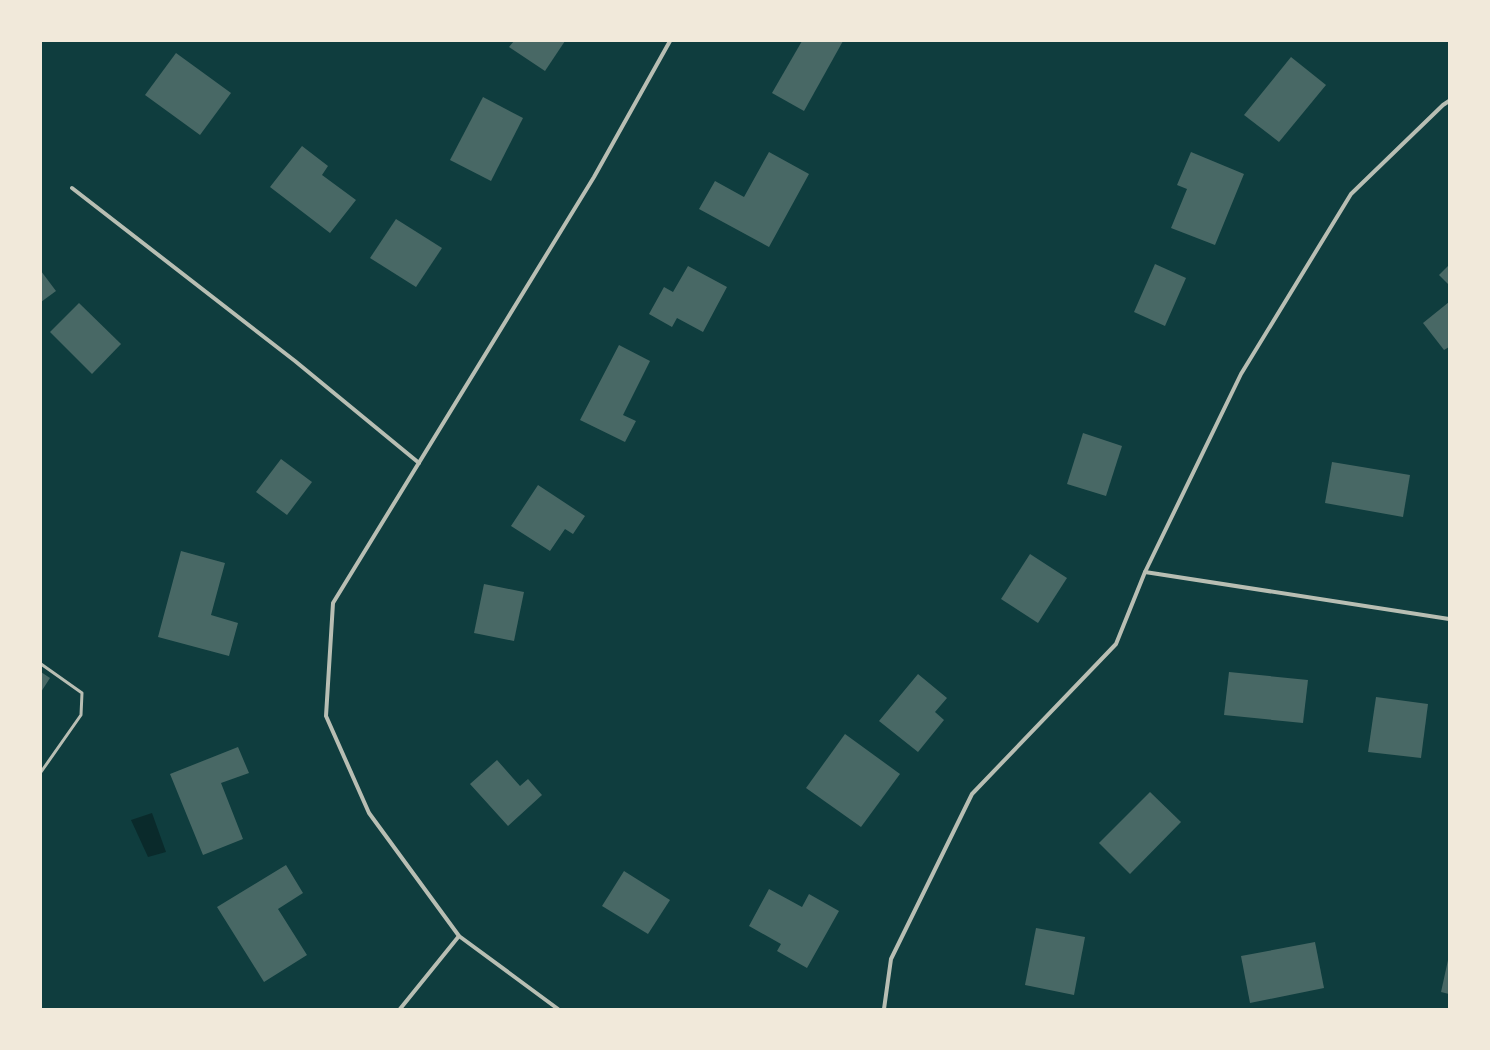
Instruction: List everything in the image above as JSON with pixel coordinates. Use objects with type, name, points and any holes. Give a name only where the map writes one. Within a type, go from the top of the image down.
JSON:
[{"type":"street","points":[[558,1009],[459,936],[369,813],[326,716],[333,603],[594,177],[670,41]]},
{"type":"street","points":[[884,1009],[891,959],[972,794],[1116,644],[1144,572],[1241,374],[1351,194],[1449,101]]},
{"type":"street","points":[[72,188],[295,361],[419,463]]},
{"type":"street","points":[[1144,572],[1449,619]]},
{"type":"street","points":[[400,1009],[459,936]]},
{"type":"lane","points":[[41,664],[82,693],[81,715],[41,772]]},
{"type":"water","points":[[152,813],[166,852],[148,857],[131,820]]},
{"type":"building","points":[[514,41],[565,41],[545,71],[509,47]]},
{"type":"building","points":[[802,41],[843,41],[804,111],[772,93]]},
{"type":"building","points":[[176,53],[231,93],[200,135],[145,95]]},
{"type":"building","points":[[1291,57],[1326,85],[1279,142],[1244,115]]},
{"type":"building","points":[[483,97],[523,118],[491,181],[450,160]]},
{"type":"building","points":[[302,146],[328,166],[322,175],[356,200],[330,233],[270,187]]},
{"type":"building","points":[[769,152],[809,174],[769,247],[699,209],[715,181],[744,197]]},
{"type":"building","points":[[1191,152],[1244,174],[1215,245],[1171,228],[1187,189],[1177,185]]},
{"type":"building","points":[[396,219],[442,248],[416,287],[370,258]]},
{"type":"building","points":[[1155,264],[1186,278],[1165,326],[1134,312]]},
{"type":"building","points":[[1449,265],[1449,285],[1439,275]]},
{"type":"building","points":[[688,266],[727,287],[703,332],[677,318],[672,327],[649,314],[664,287],[673,292]]},
{"type":"building","points":[[41,271],[56,291],[41,302]]},
{"type":"building","points":[[1449,302],[1449,347],[1444,350],[1423,323]]},
{"type":"building","points":[[79,303],[121,344],[92,374],[50,332]]},
{"type":"building","points":[[619,345],[650,361],[623,415],[636,421],[625,442],[580,420]]},
{"type":"building","points":[[1083,433],[1122,446],[1106,496],[1067,484]]},
{"type":"building","points":[[281,459],[312,482],[287,515],[256,492]]},
{"type":"building","points":[[1332,462],[1410,475],[1403,517],[1325,503]]},
{"type":"building","points":[[538,485],[585,516],[573,534],[565,529],[550,551],[511,526]]},
{"type":"building","points":[[181,551],[225,563],[211,615],[238,623],[229,656],[158,637]]},
{"type":"building","points":[[1030,554],[1067,578],[1038,623],[1001,599]]},
{"type":"building","points":[[484,584],[524,592],[514,641],[474,633]]},
{"type":"building","points":[[41,672],[50,678],[41,692]]},
{"type":"building","points":[[1229,672],[1308,680],[1303,723],[1224,715]]},
{"type":"building","points":[[918,674],[947,698],[935,712],[944,720],[918,752],[879,721]]},
{"type":"building","points":[[1376,697],[1428,704],[1421,758],[1368,752]]},
{"type":"building","points":[[845,734],[900,774],[861,827],[806,788]]},
{"type":"building","points":[[238,747],[249,773],[221,783],[243,839],[203,855],[170,774]]},
{"type":"building","points":[[497,760],[520,786],[528,779],[542,795],[508,826],[470,784]]},
{"type":"building","points":[[1150,792],[1181,822],[1130,874],[1099,843]]},
{"type":"building","points":[[286,865],[303,893],[278,909],[307,955],[264,982],[217,907]]},
{"type":"building","points":[[624,871],[670,900],[648,934],[602,906]]},
{"type":"building","points":[[769,889],[802,907],[809,894],[839,911],[807,968],[777,951],[781,944],[749,926]]},
{"type":"building","points":[[1036,928],[1085,937],[1074,995],[1025,985]]},
{"type":"building","points":[[1315,942],[1324,988],[1250,1003],[1241,956]]},
{"type":"building","points":[[1449,960],[1449,994],[1441,992]]}]
